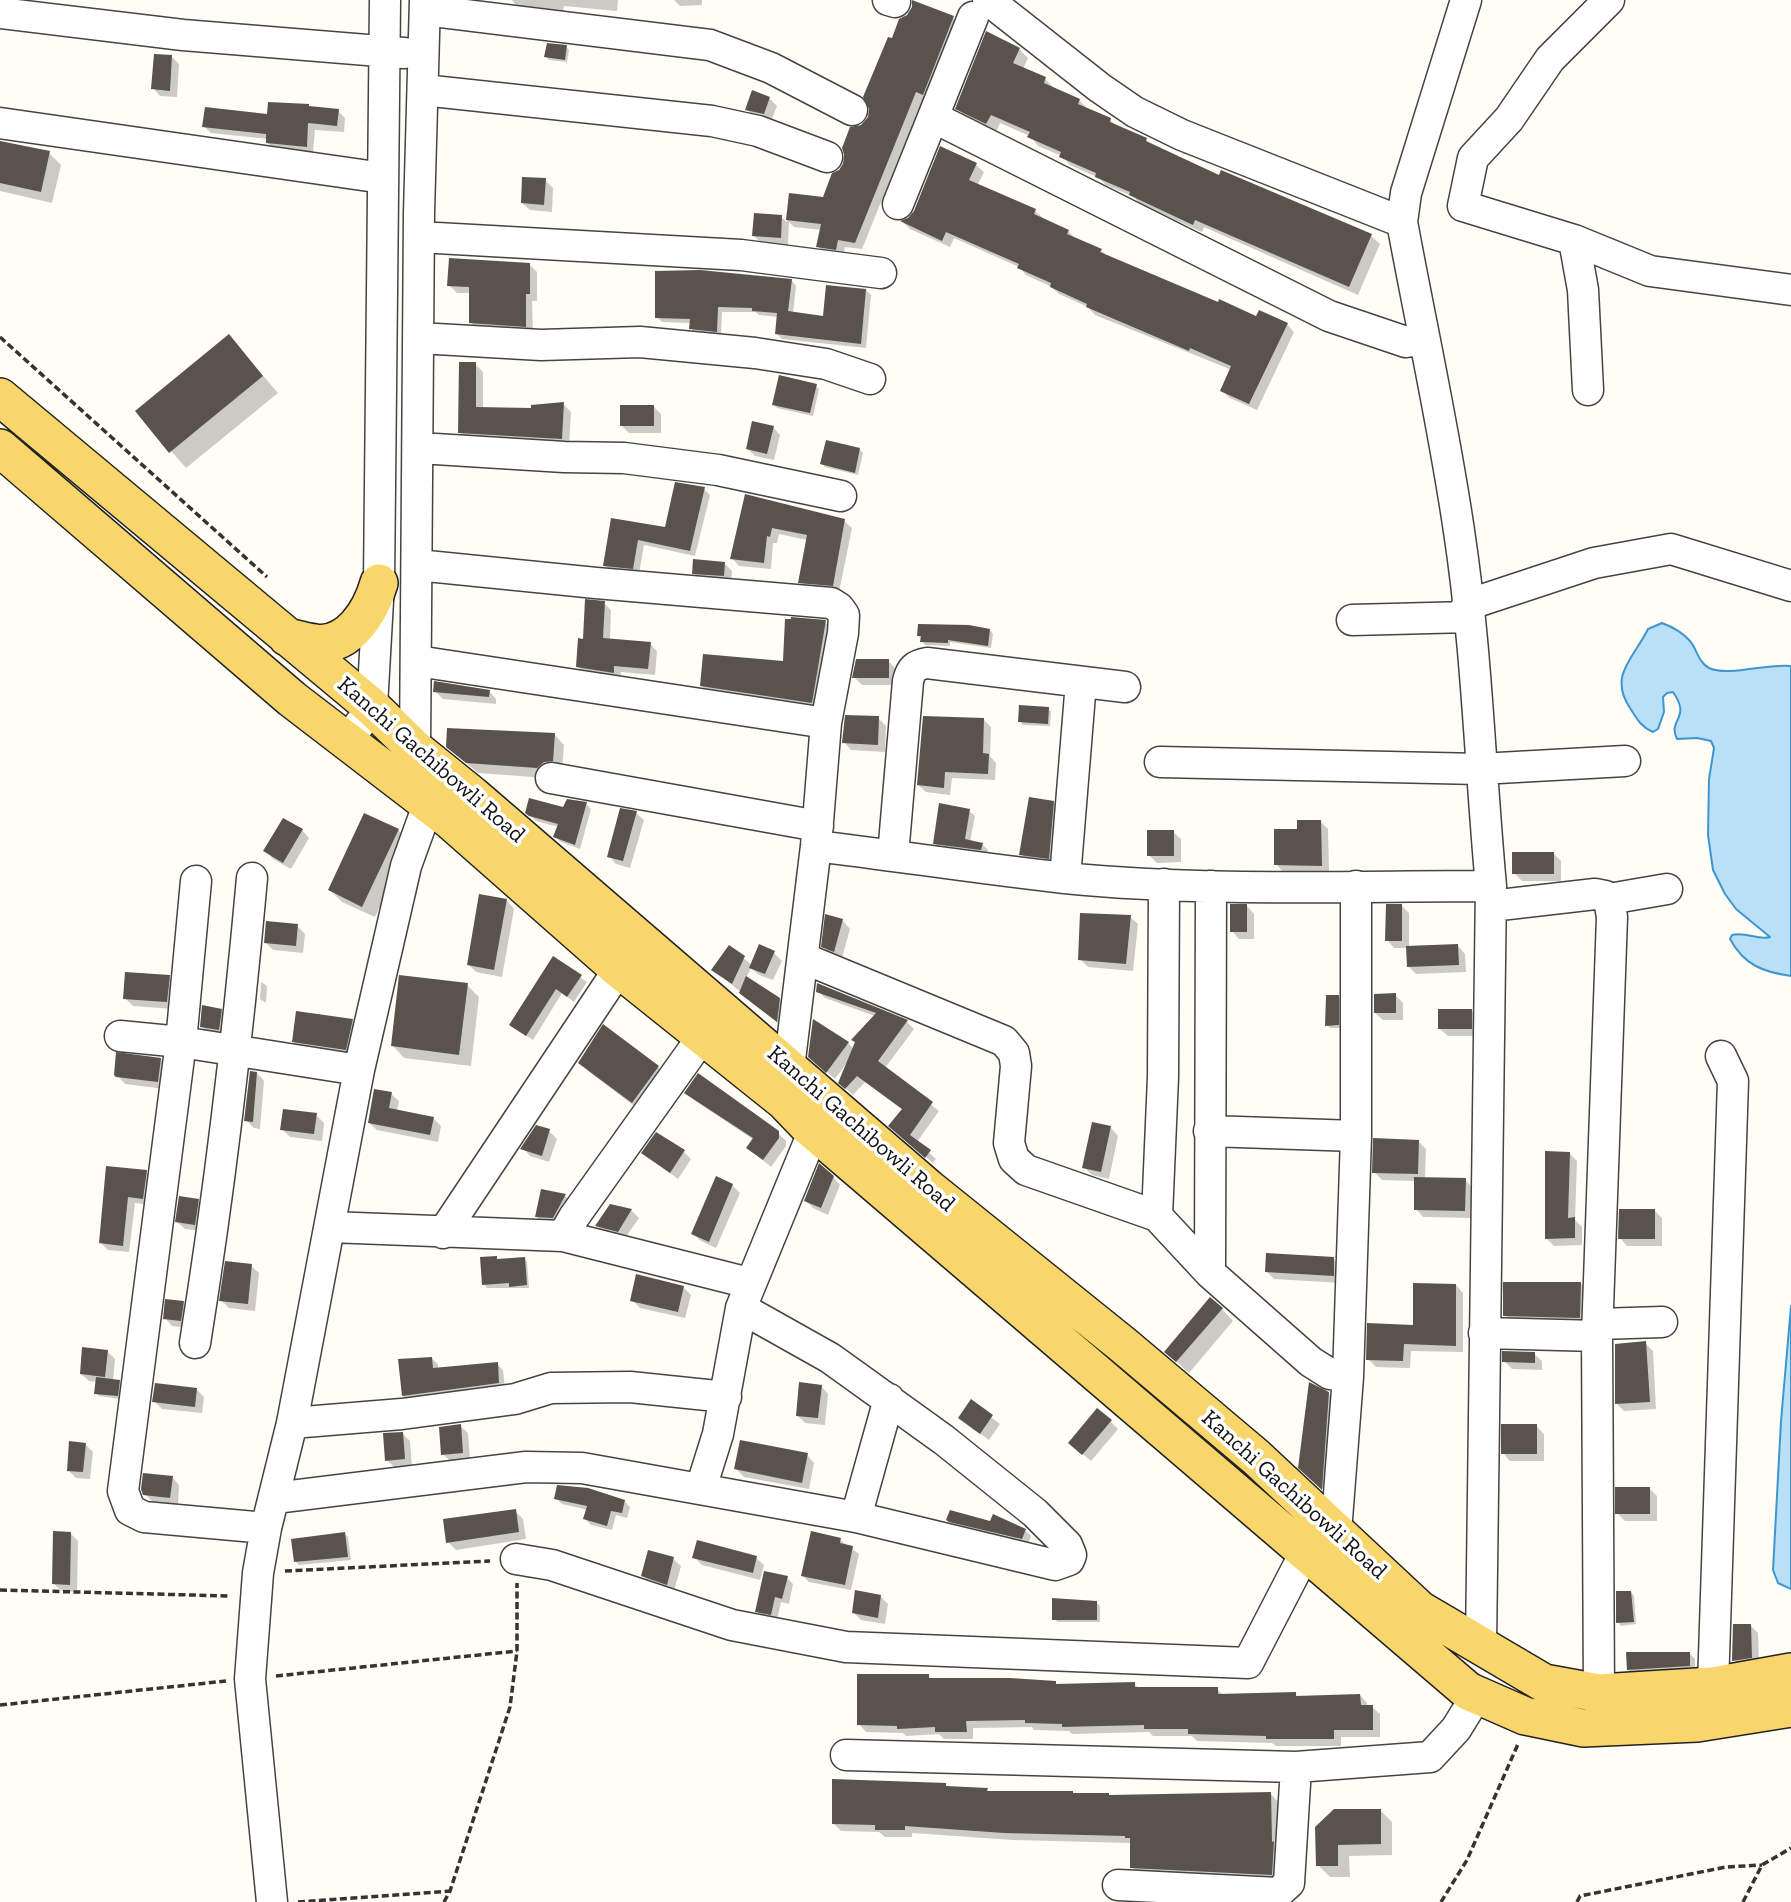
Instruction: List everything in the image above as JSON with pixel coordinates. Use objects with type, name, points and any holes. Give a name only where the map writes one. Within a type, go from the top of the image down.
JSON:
[{"type":"main road","name":"Kanchi Gachibowli Road","points":[[0,397],[372,707],[415,749],[450,807],[619,969],[784,1101],[814,1130],[1468,1691],[1525,1716],[1583,1728],[1697,1723],[1791,1709]]},
{"type":"main road","name":"Kanchi Gachibowli Road","points":[[0,448],[292,699],[348,740],[450,807],[789,1068],[928,1188],[1122,1344],[1256,1457],[1420,1609],[1544,1684],[1599,1693],[1713,1685],[1791,1672]]},
{"type":"main road","points":[[287,637],[317,644],[340,638],[361,621],[374,602],[379,583]]},
{"type":"street","points":[[348,740],[372,707],[379,583],[385,0]]},
{"type":"street","points":[[1466,0],[1406,193],[1402,222],[1459,532],[1478,705],[1480,769],[1491,896],[1481,1645]]},
{"type":"street","points":[[1609,0],[1550,59],[1509,119],[1473,158],[1464,206],[1574,240],[1650,271],[1791,290]]},
{"type":"street","points":[[415,749],[419,237],[425,5],[710,45],[771,68],[852,110]]},
{"type":"street","points":[[898,204],[981,9],[1135,112],[1182,135],[1402,222]]},
{"type":"street","points":[[0,13],[183,35],[384,53],[424,54]]},
{"type":"street","points":[[423,90],[712,121],[758,131],[827,157]]},
{"type":"street","points":[[933,117],[1329,316],[1406,342],[1424,339]]},
{"type":"street","points":[[0,123],[383,178]]},
{"type":"street","points":[[419,237],[741,255],[881,273]]},
{"type":"street","points":[[1574,240],[1583,290],[1588,390]]},
{"type":"street","points":[[419,338],[541,345],[640,342],[755,353],[827,364],[870,379]]},
{"type":"street","points":[[419,448],[624,458],[718,470],[841,496]]},
{"type":"street","points":[[1352,620],[1468,611],[1594,563],[1671,549],[1791,586]]},
{"type":"street","points":[[417,565],[831,603],[839,607],[844,615],[843,633],[826,723],[817,836],[789,1068]]},
{"type":"street","points":[[417,661],[826,723]]},
{"type":"street","points":[[893,855],[910,670],[927,663],[1125,687]]},
{"type":"street","points":[[1065,878],[1081,682]]},
{"type":"street","points":[[1160,762],[1480,769],[1625,761]]},
{"type":"street","points":[[551,778],[893,855],[1065,878],[1210,887],[1356,886],[1491,896],[1605,896],[1609,900],[1612,917],[1598,1330],[1599,1693]]},
{"type":"street","points":[[272,1902],[250,1679],[257,1584],[266,1528],[292,1423],[359,1070],[406,866],[450,807]]},
{"type":"street","points":[[195,1343],[216,1212],[236,1052],[252,878]]},
{"type":"street","points":[[196,881],[181,1042],[123,1492],[130,1510],[144,1517],[266,1528]]},
{"type":"street","points":[[1157,1216],[1163,1077],[1164,884]]},
{"type":"street","points":[[1336,1532],[1348,1377],[1356,1136],[1356,886]]},
{"type":"street","points":[[1210,887],[1210,1273]]},
{"type":"street","points":[[1609,900],[1667,889]]},
{"type":"street","points":[[803,958],[1004,1041],[1014,1053],[1016,1066],[1009,1143],[1014,1158],[1026,1170],[1157,1216],[1210,1273],[1311,1362],[1330,1374],[1348,1377]]},
{"type":"street","points":[[443,1233],[619,969]]},
{"type":"street","points":[[120,1036],[181,1042],[359,1070]]},
{"type":"street","points":[[563,1236],[703,1036]]},
{"type":"street","points":[[1713,1685],[1733,1081],[1721,1056]]},
{"type":"street","points":[[701,1488],[718,1434],[745,1295],[814,1130]]},
{"type":"street","points":[[1209,1131],[1356,1136]]},
{"type":"street","points":[[275,1499],[526,1467],[582,1468],[856,1517],[1055,1565],[1069,1560],[1071,1555],[1067,1545],[1035,1513],[889,1399],[745,1295],[563,1236],[330,1227]]},
{"type":"street","points":[[1484,1333],[1598,1330],[1662,1322]]},
{"type":"street","points":[[292,1423],[402,1414],[503,1401],[551,1388],[630,1387],[726,1397]]},
{"type":"street","points":[[856,1517],[889,1399]]},
{"type":"street","points":[[516,1559],[552,1565],[732,1625],[846,1647],[1248,1663],[1306,1551]]},
{"type":"street","points":[[846,1755],[1296,1767],[1430,1757],[1456,1729],[1477,1695]]},
{"type":"street","points":[[1118,1885],[1278,1893],[1289,1883],[1296,1767]]},
{"type":"path","points":[[0,337],[267,576]]},
{"type":"path","points":[[0,1590],[257,1584],[516,1559],[517,1651],[510,1707],[450,1891],[444,1902]]},
{"type":"path","points":[[1441,1902],[1467,1860],[1520,1740],[1525,1716]]},
{"type":"path","points":[[1577,1902],[1580,1896],[1726,1867],[1762,1865],[1791,1847]]},
{"type":"path","points":[[1742,1902],[1762,1865]]},
{"type":"path","points":[[296,1902],[450,1891]]},
{"type":"water","points":[[1662,623],[1687,638],[1709,668],[1737,671],[1791,666],[1791,976],[1755,966],[1735,948],[1730,939],[1737,934],[1770,937],[1736,909],[1713,870],[1708,835],[1709,779],[1714,748],[1711,741],[1697,738],[1677,739],[1675,727],[1680,708],[1673,692],[1663,697],[1664,712],[1658,729],[1653,732],[1640,722],[1624,696],[1622,676],[1625,667],[1648,629]]},
{"type":"water","points":[[1791,1306],[1791,1589],[1778,1583],[1773,1570],[1781,1421]]},
{"type":"building","points":[[912,0],[954,16],[923,95],[916,92],[855,243],[838,240],[836,250],[816,247],[821,224],[786,220],[789,193],[823,197],[832,173],[839,170],[843,164],[842,148],[850,127],[861,125],[868,117],[869,109],[863,97],[888,37],[892,38],[899,19],[907,15],[912,7]]},
{"type":"building","points":[[986,31],[1020,48],[1013,63],[1046,77],[1044,83],[1080,99],[1078,104],[1111,118],[1110,122],[1147,138],[1146,141],[1219,175],[1221,170],[1372,234],[1349,287],[1195,220],[1193,225],[1129,195],[1130,192],[1095,177],[1096,173],[1059,157],[1061,152],[1027,137],[1030,132],[991,115],[986,124],[955,109]]},
{"type":"building","points":[[547,43],[567,45],[565,60],[544,57]]},
{"type":"building","points":[[154,54],[172,55],[170,91],[151,89]]},
{"type":"building","points":[[752,90],[770,97],[764,114],[745,110]]},
{"type":"building","points":[[268,102],[339,109],[337,126],[308,123],[307,147],[266,143],[266,134],[202,127],[205,107],[267,114]]},
{"type":"building","points":[[0,141],[50,151],[41,192],[0,183]]},
{"type":"building","points":[[940,146],[977,163],[969,180],[1036,209],[1034,214],[1069,230],[1067,234],[1102,249],[1100,252],[1218,302],[1219,299],[1256,316],[1259,310],[1288,323],[1249,404],[1220,391],[1231,366],[1086,307],[1087,304],[1050,287],[1051,283],[1017,268],[1019,264],[946,232],[942,241],[900,221],[908,218],[914,211]]},
{"type":"building","points":[[522,177],[546,178],[544,205],[521,203]]},
{"type":"building","points":[[754,213],[782,215],[781,238],[752,236]]},
{"type":"building","points":[[449,258],[530,263],[526,327],[469,323],[469,287],[447,286]]},
{"type":"building","points":[[700,270],[792,279],[788,311],[823,316],[826,285],[866,289],[861,344],[775,334],[777,313],[752,311],[752,308],[718,307],[717,332],[689,329],[690,319],[655,318],[655,271]]},
{"type":"building","points":[[229,334],[263,376],[169,453],[135,411]]},
{"type":"building","points":[[459,362],[476,362],[476,407],[531,408],[531,405],[564,402],[562,439],[458,433]]},
{"type":"building","points":[[779,375],[817,384],[810,413],[772,405]]},
{"type":"building","points":[[620,405],[654,405],[654,426],[620,426]]},
{"type":"building","points":[[752,421],[774,426],[767,454],[746,449]]},
{"type":"building","points":[[826,440],[860,448],[855,473],[820,464]]},
{"type":"building","points":[[675,482],[705,487],[690,551],[638,540],[633,569],[603,566],[611,518],[665,527]]},
{"type":"building","points":[[745,494],[845,519],[833,586],[798,583],[807,535],[772,528],[770,537],[767,536],[764,563],[730,559]]},
{"type":"building","points":[[693,559],[725,562],[724,576],[692,574]]},
{"type":"building","points":[[585,599],[605,601],[603,638],[651,642],[648,669],[614,666],[614,673],[576,667],[578,638],[583,639]]},
{"type":"building","points":[[791,617],[826,620],[812,703],[700,686],[703,654],[783,661],[785,619]]},
{"type":"building","points":[[918,624],[969,625],[990,629],[988,646],[948,640],[948,643],[920,642],[921,636],[917,636]]},
{"type":"building","points":[[856,659],[889,659],[889,678],[852,678]]},
{"type":"building","points":[[434,681],[490,690],[489,697],[433,692]]},
{"type":"building","points":[[1019,705],[1049,707],[1048,724],[1018,722]]},
{"type":"building","points":[[845,715],[879,716],[878,745],[842,743]]},
{"type":"building","points":[[923,716],[984,718],[983,753],[989,754],[988,774],[945,772],[944,788],[917,785]]},
{"type":"building","points":[[447,728],[555,733],[553,761],[544,762],[537,768],[466,763],[446,747]]},
{"type":"building","points":[[1029,797],[1054,801],[1049,859],[1019,855]]},
{"type":"building","points":[[529,798],[563,807],[567,799],[587,802],[575,845],[553,837],[558,824],[525,813]]},
{"type":"building","points":[[939,803],[970,809],[965,839],[983,843],[981,850],[933,844]]},
{"type":"building","points":[[620,808],[637,811],[623,861],[607,857]]},
{"type":"building","points":[[364,813],[399,829],[362,907],[328,890]]},
{"type":"building","points":[[283,818],[303,829],[283,863],[263,851]]},
{"type":"building","points":[[1297,820],[1321,820],[1322,866],[1274,865],[1274,829],[1297,829]]},
{"type":"building","points":[[1147,830],[1174,830],[1174,856],[1147,856]]},
{"type":"building","points":[[1512,852],[1554,852],[1554,874],[1512,874]]},
{"type":"building","points":[[479,894],[507,899],[494,970],[467,965]]},
{"type":"building","points":[[1230,904],[1247,904],[1247,932],[1230,932]]},
{"type":"building","points":[[1386,904],[1402,904],[1402,941],[1385,941]]},
{"type":"building","points":[[1080,913],[1131,915],[1126,964],[1078,960]]},
{"type":"building","points":[[825,914],[843,919],[834,952],[821,947]]},
{"type":"building","points":[[266,921],[298,924],[296,946],[264,943]]},
{"type":"building","points":[[759,944],[775,951],[765,974],[749,968]]},
{"type":"building","points":[[1458,944],[1459,965],[1407,967],[1406,946]]},
{"type":"building","points":[[729,945],[745,956],[732,984],[711,970]]},
{"type":"building","points":[[553,956],[582,975],[567,997],[556,989],[526,1036],[509,1025]]},
{"type":"building","points":[[125,972],[170,975],[167,1002],[123,999]]},
{"type":"building","points":[[399,975],[468,983],[459,1055],[391,1046]]},
{"type":"building","points":[[746,976],[780,998],[777,1022],[739,993]]},
{"type":"building","points":[[817,983],[908,1020],[878,1061],[933,1102],[910,1135],[931,1150],[925,1158],[888,1126],[902,1109],[857,1076],[845,1089],[838,1083],[855,1042],[851,1040],[876,1013],[816,992]]},
{"type":"building","points":[[1396,993],[1396,1013],[1374,1013],[1374,994]]},
{"type":"building","points":[[1326,995],[1339,995],[1339,1025],[1325,1026]]},
{"type":"building","points":[[202,1005],[222,1009],[219,1030],[200,1027]]},
{"type":"building","points":[[1438,1009],[1472,1009],[1472,1029],[1438,1029]]},
{"type":"building","points":[[296,1011],[353,1019],[346,1050],[292,1042]]},
{"type":"building","points":[[813,1019],[849,1042],[826,1073],[808,1057]]},
{"type":"building","points":[[603,1024],[659,1066],[632,1103],[578,1063]]},
{"type":"building","points":[[116,1052],[161,1058],[158,1082],[116,1077]]},
{"type":"building","points":[[250,1071],[257,1072],[253,1122],[244,1121]]},
{"type":"building","points":[[698,1073],[779,1131],[779,1138],[763,1160],[746,1148],[753,1138],[684,1093]]},
{"type":"building","points":[[374,1089],[392,1092],[389,1108],[434,1117],[430,1135],[368,1123]]},
{"type":"building","points":[[283,1109],[317,1113],[314,1134],[280,1130]]},
{"type":"building","points":[[1092,1122],[1111,1126],[1101,1172],[1082,1168]]},
{"type":"building","points":[[536,1125],[550,1129],[542,1156],[520,1149]]},
{"type":"building","points":[[656,1132],[685,1150],[670,1173],[641,1153]]},
{"type":"building","points":[[1373,1138],[1419,1140],[1418,1174],[1372,1173]]},
{"type":"building","points":[[1545,1151],[1570,1152],[1568,1218],[1575,1217],[1575,1238],[1545,1239]]},
{"type":"building","points":[[819,1163],[834,1176],[821,1208],[804,1201]]},
{"type":"building","points":[[106,1166],[147,1170],[143,1199],[128,1197],[123,1246],[99,1243]]},
{"type":"building","points":[[716,1176],[733,1184],[709,1242],[691,1234]]},
{"type":"building","points":[[1414,1177],[1466,1178],[1465,1211],[1414,1210]]},
{"type":"building","points":[[541,1189],[566,1194],[553,1218],[535,1217]]},
{"type":"building","points":[[179,1196],[199,1199],[195,1225],[175,1222]]},
{"type":"building","points":[[610,1204],[632,1209],[618,1232],[595,1226]]},
{"type":"building","points":[[1619,1209],[1655,1209],[1655,1239],[1618,1239]]},
{"type":"building","points":[[1266,1253],[1334,1257],[1334,1276],[1265,1272]]},
{"type":"building","points":[[497,1256],[497,1259],[525,1257],[527,1285],[482,1285],[480,1257]]},
{"type":"building","points":[[225,1261],[252,1264],[248,1304],[219,1301]]},
{"type":"building","points":[[636,1274],[684,1286],[678,1312],[630,1301]]},
{"type":"building","points":[[1503,1282],[1581,1282],[1580,1318],[1503,1316]]},
{"type":"building","points":[[1413,1283],[1456,1284],[1456,1346],[1404,1344],[1403,1361],[1366,1360],[1367,1323],[1413,1325]]},
{"type":"building","points":[[1210,1297],[1223,1308],[1176,1362],[1164,1352]]},
{"type":"building","points":[[165,1299],[184,1301],[181,1321],[163,1319]]},
{"type":"building","points":[[1646,1341],[1650,1402],[1615,1404],[1615,1344]]},
{"type":"building","points":[[82,1347],[108,1350],[105,1377],[80,1374]]},
{"type":"building","points":[[1502,1351],[1535,1352],[1535,1363],[1502,1362]]},
{"type":"building","points":[[432,1357],[433,1368],[498,1362],[499,1383],[402,1396],[398,1359]]},
{"type":"building","points":[[96,1377],[120,1380],[118,1396],[94,1394]]},
{"type":"building","points":[[799,1382],[822,1385],[818,1418],[796,1416]]},
{"type":"building","points":[[1309,1382],[1329,1392],[1322,1490],[1298,1468]]},
{"type":"building","points":[[155,1383],[197,1388],[195,1407],[152,1402]]},
{"type":"building","points":[[971,1399],[993,1415],[980,1434],[958,1418]]},
{"type":"building","points":[[1097,1408],[1112,1420],[1082,1455],[1068,1443]]},
{"type":"building","points":[[461,1424],[463,1453],[441,1455],[439,1427]]},
{"type":"building","points":[[1501,1424],[1537,1424],[1537,1454],[1501,1454]]},
{"type":"building","points":[[403,1432],[405,1459],[385,1461],[383,1433]]},
{"type":"building","points":[[740,1440],[808,1453],[802,1483],[734,1469]]},
{"type":"building","points":[[69,1441],[86,1443],[83,1472],[67,1471]]},
{"type":"building","points":[[143,1473],[173,1476],[170,1498],[143,1495]]},
{"type":"building","points":[[557,1485],[588,1488],[625,1500],[622,1513],[611,1511],[607,1526],[583,1519],[587,1506],[554,1499]]},
{"type":"building","points":[[1615,1487],[1650,1487],[1650,1514],[1615,1514]]},
{"type":"building","points":[[516,1509],[519,1532],[446,1543],[443,1519]]},
{"type":"building","points":[[950,1510],[990,1521],[993,1514],[1026,1529],[1022,1539],[949,1522],[946,1520]]},
{"type":"building","points":[[53,1531],[71,1532],[70,1585],[52,1584]]},
{"type":"building","points":[[811,1531],[841,1538],[840,1543],[853,1546],[845,1585],[801,1576]]},
{"type":"building","points":[[345,1532],[348,1557],[294,1562],[291,1539]]},
{"type":"building","points":[[697,1540],[757,1556],[753,1573],[692,1558]]},
{"type":"building","points":[[648,1550],[674,1557],[667,1585],[641,1576]]},
{"type":"building","points":[[764,1571],[788,1576],[782,1599],[775,1597],[771,1615],[755,1612]]},
{"type":"building","points":[[855,1590],[881,1595],[878,1618],[852,1613]]},
{"type":"building","points":[[1616,1591],[1631,1591],[1634,1622],[1616,1623]]},
{"type":"building","points":[[1052,1598],[1097,1601],[1097,1620],[1052,1620]]},
{"type":"building","points":[[1733,1624],[1751,1624],[1752,1658],[1732,1661]]},
{"type":"building","points":[[1626,1652],[1690,1652],[1690,1666],[1627,1670]]},
{"type":"building","points":[[857,1674],[929,1674],[929,1678],[1010,1678],[1056,1681],[1056,1684],[1135,1682],[1135,1687],[1218,1687],[1218,1694],[1360,1694],[1361,1705],[1373,1705],[1373,1730],[1334,1730],[1334,1739],[1266,1739],[1266,1736],[1188,1734],[1188,1729],[1144,1729],[1144,1725],[1062,1727],[1062,1724],[1025,1723],[1025,1720],[966,1721],[967,1732],[935,1732],[935,1727],[897,1729],[897,1726],[857,1725]]},
{"type":"building","points":[[832,1779],[946,1783],[946,1786],[988,1788],[987,1791],[1073,1791],[1109,1795],[1271,1792],[1272,1842],[1274,1841],[1272,1875],[1130,1868],[1130,1838],[1125,1836],[1004,1833],[905,1826],[905,1830],[875,1830],[875,1825],[832,1824]]},
{"type":"building","points":[[1334,1809],[1381,1809],[1381,1844],[1338,1845],[1338,1866],[1316,1866],[1315,1827]]}]
